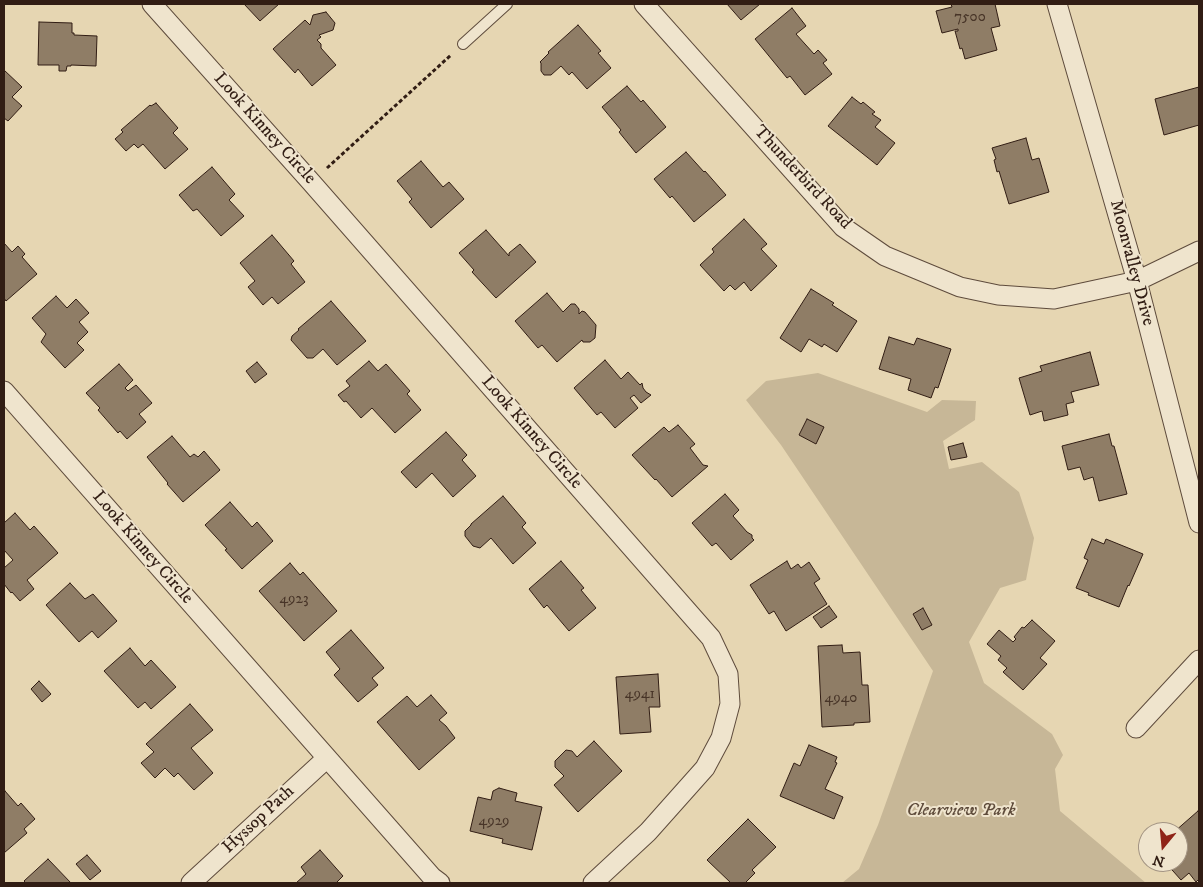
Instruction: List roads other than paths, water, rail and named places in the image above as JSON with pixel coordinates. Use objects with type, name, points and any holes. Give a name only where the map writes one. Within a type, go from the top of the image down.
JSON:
[{"type":"street","name":"Look Kinney Circle","points":[[152,4],[311,182],[711,638],[728,674],[730,704],[722,738],[705,768],[648,832],[592,883]]},
{"type":"street","name":"Thunderbird Road","points":[[644,4],[843,227],[885,256],[960,287],[998,295],[1054,299],[1137,281],[1199,251]]},
{"type":"street","name":"Moonvalley Drive","points":[[1057,4],[1137,281],[1199,523]]},
{"type":"street","name":"Look Kinney Circle","points":[[4,391],[432,877],[440,883]]},
{"type":"street","points":[[1136,728],[1199,660]]},
{"type":"street","name":"Hyssop Path","points":[[191,883],[327,758]]},
{"type":"lane","points":[[463,44],[507,4]]},
{"type":"park label","name":"Clearview Park","points":[[961,811]]}]
